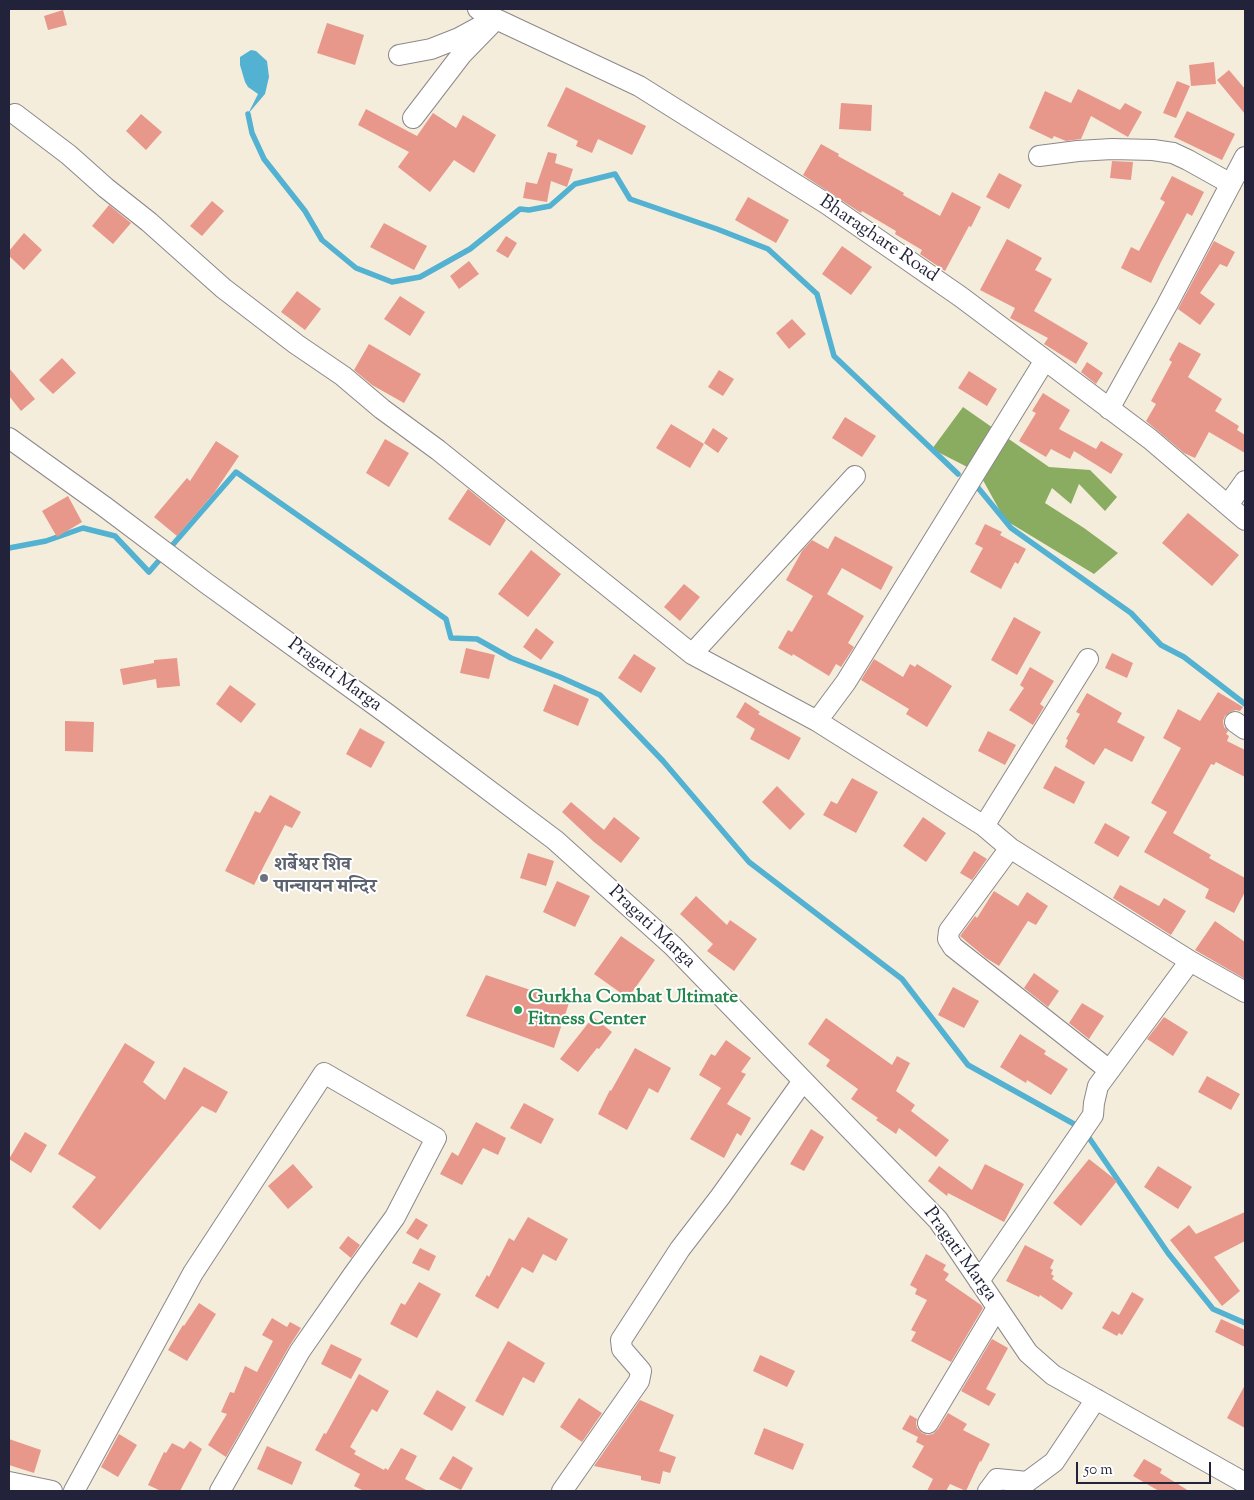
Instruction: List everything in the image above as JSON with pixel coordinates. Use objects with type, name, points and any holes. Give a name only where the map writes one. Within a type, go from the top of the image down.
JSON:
[{"type":"street","name":"Bharaghare Road","points":[[478,9],[640,86],[827,204],[961,297],[1150,439],[1245,520]]},
{"type":"street","points":[[399,55],[431,49],[459,38],[496,18]]},
{"type":"street","points":[[413,118],[462,54],[496,18]]},
{"type":"street","points":[[14,114],[69,155],[106,188],[149,222],[223,288],[296,344],[343,376],[382,409],[476,481],[692,654],[817,721],[984,826],[1010,848],[1190,961],[1244,989]]},
{"type":"street","points":[[1039,156],[1112,149],[1153,150],[1173,153],[1231,184]]},
{"type":"street","points":[[1110,409],[1245,157]]},
{"type":"street","points":[[817,721],[846,682],[1045,360]]},
{"type":"street","name":"Pragati Marga","points":[[9,438],[386,713],[556,840],[673,946],[938,1220],[1028,1353],[1053,1375],[1245,1483]]},
{"type":"street","points":[[692,654],[854,476]]},
{"type":"street","points":[[1228,505],[1245,481]]},
{"type":"street","points":[[984,826],[1088,658]]},
{"type":"street","points":[[1010,848],[949,931],[948,939],[953,947],[1109,1070]]},
{"type":"street","points":[[979,1281],[1093,1114],[1098,1086],[1190,961]]},
{"type":"street","points":[[74,1491],[193,1273],[324,1072],[436,1138],[395,1217],[300,1351],[220,1491]]},
{"type":"street","points":[[562,1491],[639,1381],[641,1371],[622,1349],[621,1340],[680,1249],[803,1081]]},
{"type":"street","points":[[928,1423],[997,1308]]},
{"type":"street","points":[[988,1491],[997,1479],[1027,1482],[1054,1462],[1096,1399]]},
{"type":"street","points":[[9,1482],[52,1491]]},
{"type":"green space","points":[[963,407],[1049,467],[1090,470],[1117,497],[1105,511],[1079,484],[1071,504],[1052,488],[1045,503],[1118,553],[1094,574],[1005,520],[979,473],[932,449]]},
{"type":"water","points":[[251,50],[256,51],[267,61],[269,77],[265,94],[248,114],[258,94],[248,87],[245,82],[240,65],[240,57]]},
{"type":"building","points":[[63,10],[67,25],[48,30],[44,16]]},
{"type":"building","points":[[327,23],[364,35],[355,65],[317,53]]},
{"type":"building","points":[[1214,62],[1216,84],[1191,86],[1189,65]]},
{"type":"building","points":[[1229,70],[1245,89],[1245,114],[1217,80]]},
{"type":"building","points":[[1177,81],[1190,86],[1176,118],[1163,113]]},
{"type":"building","points":[[566,87],[646,126],[632,155],[598,139],[592,153],[576,146],[578,141],[547,126]]},
{"type":"building","points":[[1078,89],[1120,110],[1125,103],[1142,112],[1128,137],[1091,116],[1081,139],[1066,141],[1054,136],[1052,139],[1029,128],[1045,91],[1071,103]]},
{"type":"building","points":[[841,103],[872,105],[871,131],[839,129]]},
{"type":"building","points":[[366,109],[417,136],[433,113],[456,128],[463,115],[496,135],[474,173],[454,160],[430,192],[398,167],[409,152],[358,125]]},
{"type":"building","points":[[1187,111],[1235,134],[1222,160],[1174,137]]},
{"type":"building","points":[[141,114],[162,132],[146,150],[126,131]]},
{"type":"building","points":[[821,144],[940,216],[952,192],[981,207],[945,271],[920,254],[922,250],[895,234],[896,231],[862,211],[861,213],[803,175]]},
{"type":"building","points":[[548,152],[557,154],[555,163],[573,169],[567,187],[551,181],[547,202],[523,198],[526,182],[537,184]]},
{"type":"building","points":[[1112,161],[1133,162],[1131,180],[1110,178]]},
{"type":"building","points":[[999,173],[1022,185],[1009,209],[986,197]]},
{"type":"building","points":[[1172,176],[1204,192],[1192,216],[1187,213],[1151,283],[1121,268],[1131,247],[1139,251],[1165,202],[1160,199]]},
{"type":"building","points":[[748,197],[789,220],[776,243],[735,220]]},
{"type":"building","points":[[212,201],[224,211],[202,236],[190,226]]},
{"type":"building","points":[[109,205],[131,223],[113,244],[92,226]]},
{"type":"building","points":[[384,223],[427,246],[414,270],[370,247]]},
{"type":"building","points":[[24,233],[42,250],[24,270],[9,256],[9,251]]},
{"type":"building","points":[[506,236],[517,243],[508,258],[496,251]]},
{"type":"building","points":[[1007,239],[1042,258],[1035,270],[1052,279],[1034,311],[1088,343],[1076,364],[1044,344],[1048,338],[1010,318],[1015,308],[980,290]]},
{"type":"building","points":[[1214,241],[1235,252],[1227,267],[1220,264],[1200,293],[1215,304],[1200,325],[1178,309]]},
{"type":"building","points":[[842,246],[872,267],[851,295],[822,274]]},
{"type":"building","points":[[469,261],[479,274],[459,289],[450,276]]},
{"type":"building","points":[[297,291],[321,309],[305,330],[281,312]]},
{"type":"building","points":[[400,296],[425,312],[410,336],[384,319]]},
{"type":"building","points":[[792,319],[806,334],[789,349],[776,333]]},
{"type":"building","points":[[1179,342],[1201,354],[1188,377],[1222,399],[1215,411],[1239,426],[1237,430],[1245,435],[1245,453],[1209,432],[1195,458],[1184,453],[1146,421],[1156,404],[1151,401],[1172,362],[1169,360]]},
{"type":"building","points":[[369,344],[421,374],[404,403],[372,385],[354,370]]},
{"type":"building","points":[[62,358],[76,373],[53,394],[39,380]]},
{"type":"building","points":[[1087,362],[1103,373],[1096,384],[1081,372]]},
{"type":"building","points":[[9,368],[35,399],[21,411],[9,396]]},
{"type":"building","points":[[719,370],[734,379],[723,396],[708,387]]},
{"type":"building","points":[[969,371],[997,389],[987,406],[958,388]]},
{"type":"building","points":[[1043,393],[1070,410],[1059,429],[1096,449],[1101,441],[1123,454],[1111,474],[1074,451],[1070,459],[1051,449],[1046,457],[1019,441],[1036,413],[1032,411]]},
{"type":"building","points":[[845,417],[876,436],[862,457],[832,438]]},
{"type":"building","points":[[671,424],[704,444],[690,468],[656,448]]},
{"type":"building","points":[[713,428],[728,438],[718,453],[704,443]]},
{"type":"building","points":[[385,439],[409,453],[389,487],[366,473]]},
{"type":"building","points":[[216,441],[239,456],[214,493],[177,536],[154,517],[187,478],[190,481]]},
{"type":"building","points":[[468,489],[506,520],[490,546],[448,519]]},
{"type":"building","points":[[68,496],[82,522],[57,537],[42,511]]},
{"type":"building","points":[[1188,513],[1239,555],[1212,586],[1162,543]]},
{"type":"building","points":[[985,524],[1002,532],[1000,535],[1026,549],[1018,564],[1015,562],[1001,589],[970,572],[983,548],[975,544]]},
{"type":"building","points":[[835,536],[893,567],[881,590],[842,568],[827,594],[864,616],[848,643],[854,647],[841,667],[836,664],[829,676],[793,654],[792,656],[778,648],[788,630],[792,632],[813,596],[786,580],[802,551],[812,540],[828,549]]},
{"type":"building","points":[[531,550],[561,574],[528,617],[498,594]]},
{"type":"building","points":[[684,584],[700,597],[680,621],[664,607]]},
{"type":"building","points":[[1014,617],[1041,632],[1017,675],[991,660]]},
{"type":"building","points":[[536,628],[554,642],[541,660],[523,647]]},
{"type":"building","points":[[466,648],[495,655],[489,679],[460,673]]},
{"type":"building","points":[[1112,653],[1133,663],[1127,678],[1105,668]]},
{"type":"building","points":[[634,654],[656,668],[641,693],[618,678]]},
{"type":"building","points":[[177,658],[180,686],[157,688],[156,679],[123,685],[120,669],[154,663],[154,660]]},
{"type":"building","points":[[874,659],[903,677],[910,664],[915,667],[917,664],[952,686],[927,727],[906,714],[909,709],[861,680]]},
{"type":"building","points":[[1030,667],[1054,681],[1040,704],[1044,707],[1033,725],[1009,710],[1024,688],[1020,685]]},
{"type":"building","points":[[554,684],[589,699],[578,726],[543,711]]},
{"type":"building","points":[[230,685],[256,704],[241,723],[216,704]]},
{"type":"building","points":[[1218,692],[1243,707],[1240,711],[1230,712],[1223,721],[1224,727],[1228,731],[1226,734],[1229,736],[1227,741],[1245,750],[1245,777],[1216,762],[1214,765],[1211,764],[1173,833],[1211,855],[1209,858],[1245,878],[1245,892],[1234,913],[1205,898],[1209,889],[1144,852],[1167,812],[1151,803],[1181,748],[1163,738],[1178,709],[1200,721]]},
{"type":"building","points":[[1087,693],[1122,713],[1117,722],[1145,737],[1132,762],[1105,748],[1094,765],[1065,747],[1068,740],[1066,739],[1080,714],[1076,712]]},
{"type":"building","points":[[745,702],[760,712],[758,714],[801,738],[789,760],[750,739],[755,729],[736,717]]},
{"type":"building","points":[[65,721],[94,722],[93,752],[65,751]]},
{"type":"building","points":[[360,728],[385,742],[371,768],[346,754]]},
{"type":"building","points":[[988,731],[1016,745],[1005,765],[978,751]]},
{"type":"building","points":[[1055,766],[1085,782],[1074,804],[1043,788]]},
{"type":"building","points":[[852,778],[878,792],[856,833],[823,815],[831,801],[837,804]]},
{"type":"building","points":[[777,786],[805,814],[790,830],[762,802]]},
{"type":"building","points":[[270,795],[301,812],[292,828],[285,825],[254,885],[225,871],[255,811],[260,813]]},
{"type":"building","points":[[571,802],[604,830],[614,817],[640,838],[621,863],[594,842],[562,812]]},
{"type":"building","points":[[923,817],[946,833],[926,862],[903,846]]},
{"type":"building","points":[[1105,823],[1130,837],[1118,857],[1094,843]]},
{"type":"building","points":[[974,851],[987,859],[972,880],[960,873]]},
{"type":"building","points":[[528,853],[554,861],[546,886],[520,878]]},
{"type":"building","points":[[557,881],[590,896],[575,927],[543,912]]},
{"type":"building","points":[[1120,885],[1159,906],[1164,898],[1186,911],[1171,935],[1113,898]]},
{"type":"building","points":[[994,891],[1018,906],[1027,892],[1048,906],[1036,925],[1028,921],[999,966],[986,958],[960,936],[975,916],[977,918]]},
{"type":"building","points":[[696,896],[727,925],[730,920],[757,939],[734,971],[707,951],[713,944],[680,914]]},
{"type":"building","points":[[1215,921],[1245,942],[1245,979],[1195,950]]},
{"type":"building","points":[[621,936],[655,960],[628,998],[594,974]]},
{"type":"building","points":[[1034,973],[1059,991],[1048,1007],[1024,988]]},
{"type":"building","name":"Gurkha Combat Ultimate Fitness Center","points":[[486,975],[569,1003],[554,1048],[466,1016]]},
{"type":"building","points":[[953,987],[979,1001],[964,1028],[938,1015]]},
{"type":"building","points":[[1082,1003],[1104,1016],[1089,1039],[1069,1023]]},
{"type":"building","points":[[593,1017],[612,1032],[578,1072],[560,1059]]},
{"type":"building","points":[[1164,1017],[1188,1032],[1173,1056],[1147,1039]]},
{"type":"building","points":[[826,1018],[892,1065],[897,1056],[910,1063],[896,1091],[915,1105],[911,1111],[949,1140],[936,1157],[899,1128],[896,1134],[876,1120],[878,1118],[851,1099],[858,1089],[826,1066],[830,1060],[808,1044]]},
{"type":"building","points":[[1020,1034],[1046,1051],[1044,1054],[1068,1069],[1051,1095],[1027,1080],[1026,1083],[1000,1067]]},
{"type":"building","points":[[726,1040],[751,1058],[741,1072],[746,1074],[727,1104],[751,1118],[741,1136],[737,1133],[724,1158],[690,1139],[721,1088],[699,1075],[711,1054],[715,1056]]},
{"type":"building","points":[[125,1043],[155,1062],[143,1082],[165,1100],[184,1067],[228,1092],[216,1113],[202,1106],[100,1230],[72,1207],[96,1177],[58,1154]]},
{"type":"building","points":[[635,1048],[671,1068],[658,1093],[649,1088],[627,1130],[598,1114]]},
{"type":"building","points":[[1207,1076],[1240,1094],[1231,1110],[1198,1092]]},
{"type":"building","points":[[524,1103],[554,1119],[541,1144],[510,1128]]},
{"type":"building","points":[[476,1122],[506,1138],[498,1155],[483,1148],[462,1185],[440,1174],[452,1152],[458,1156]]},
{"type":"building","points":[[811,1129],[824,1137],[804,1171],[790,1164]]},
{"type":"building","points":[[25,1132],[47,1145],[31,1173],[9,1159]]},
{"type":"building","points":[[1089,1159],[1117,1181],[1081,1226],[1053,1203]]},
{"type":"building","points":[[293,1164],[313,1187],[288,1209],[268,1186]]},
{"type":"building","points":[[985,1164],[1024,1184],[1004,1222],[948,1193],[947,1196],[928,1181],[939,1166],[972,1190]]},
{"type":"building","points":[[1158,1166],[1192,1187],[1178,1209],[1144,1187]]},
{"type":"building","points":[[1245,1212],[1245,1241],[1214,1257],[1240,1291],[1222,1306],[1170,1240],[1189,1225],[1196,1234]]},
{"type":"building","points":[[528,1217],[568,1239],[556,1261],[543,1254],[533,1273],[522,1267],[498,1309],[475,1296],[487,1275],[489,1277],[509,1238],[514,1241]]},
{"type":"building","points":[[416,1218],[428,1225],[418,1240],[406,1233]]},
{"type":"building","points":[[348,1236],[360,1245],[351,1258],[339,1248]]},
{"type":"building","points":[[1025,1245],[1054,1260],[1050,1268],[1053,1270],[1051,1274],[1054,1276],[1052,1279],[1073,1293],[1062,1310],[1040,1295],[1039,1297],[1006,1281]]},
{"type":"building","points":[[420,1248],[436,1256],[429,1271],[412,1263]]},
{"type":"building","points":[[926,1254],[946,1265],[943,1270],[949,1274],[945,1280],[983,1308],[951,1362],[911,1341],[916,1332],[911,1330],[927,1300],[915,1294],[917,1289],[910,1285]]},
{"type":"building","points":[[419,1282],[441,1294],[417,1338],[390,1324],[401,1303],[405,1305]]},
{"type":"building","points":[[1132,1292],[1144,1299],[1122,1335],[1119,1333],[1117,1336],[1102,1328],[1112,1311],[1119,1315]]},
{"type":"building","points":[[199,1303],[216,1314],[187,1361],[168,1350]]},
{"type":"building","points":[[272,1318],[287,1327],[290,1322],[301,1328],[226,1457],[208,1445],[227,1414],[221,1412],[230,1392],[234,1393],[245,1366],[257,1372],[273,1341],[262,1335]]},
{"type":"building","points":[[1221,1319],[1245,1330],[1245,1347],[1215,1332]]},
{"type":"building","points":[[992,1339],[1008,1348],[986,1389],[996,1394],[989,1406],[961,1391]]},
{"type":"building","points":[[508,1341],[545,1363],[534,1383],[523,1377],[503,1416],[475,1401]]},
{"type":"building","points":[[331,1344],[362,1359],[351,1379],[321,1364]]},
{"type":"building","points":[[760,1355],[795,1371],[787,1387],[753,1371]]},
{"type":"building","points":[[359,1374],[389,1391],[377,1412],[372,1409],[350,1447],[356,1451],[354,1454],[384,1470],[385,1468],[388,1470],[401,1448],[417,1456],[405,1479],[428,1491],[364,1491],[354,1486],[360,1474],[315,1450],[324,1433],[326,1434]]},
{"type":"building","points":[[1245,1385],[1245,1428],[1227,1418]]},
{"type":"building","points":[[437,1390],[466,1407],[452,1431],[423,1414]]},
{"type":"building","points":[[579,1398],[602,1413],[582,1442],[560,1427]]},
{"type":"building","points":[[640,1400],[674,1415],[659,1451],[676,1457],[670,1473],[663,1471],[660,1484],[641,1480],[641,1476],[594,1466]]},
{"type":"building","points":[[948,1413],[967,1424],[963,1430],[990,1444],[966,1491],[950,1484],[946,1491],[927,1491],[933,1479],[912,1467],[924,1446],[916,1442],[918,1437],[902,1429],[910,1415],[917,1419],[917,1428],[922,1433],[927,1435],[933,1434]]},
{"type":"building","points":[[764,1428],[804,1444],[793,1470],[754,1454]]},
{"type":"building","points":[[119,1434],[137,1445],[118,1477],[101,1467]]},
{"type":"building","points":[[9,1439],[41,1450],[34,1473],[9,1465]]},
{"type":"building","points":[[190,1441],[202,1449],[180,1491],[161,1491],[148,1485],[164,1452],[166,1453],[172,1443],[184,1449]]},
{"type":"building","points":[[267,1446],[302,1462],[292,1485],[257,1469]]},
{"type":"building","points":[[453,1456],[473,1468],[461,1490],[439,1479]]},
{"type":"building","points":[[1144,1459],[1162,1469],[1160,1473],[1189,1491],[1159,1491],[1133,1476]]},
{"type":"waterway","points":[[248,114],[252,133],[264,159],[305,211],[322,240],[356,268],[392,282],[420,277],[470,249],[520,209],[529,210],[550,206],[575,184],[615,174],[630,199],[768,249],[817,294],[834,356],[958,474]]},
{"type":"waterway","points":[[9,548],[46,541],[83,528],[115,536],[149,572],[236,472],[446,619],[451,638],[477,639],[511,658],[600,695],[663,761],[749,862],[902,979],[968,1065],[1083,1129],[1168,1253],[1213,1309],[1245,1323]]},
{"type":"waterway","points":[[975,484],[1011,528],[1131,613],[1161,645],[1184,657],[1245,704]]},
{"type":"place","name":"शर्बेश्वर शिव पान्चायन मन्दिर","points":[[264,878]]},
{"type":"place","name":"Gurkha Combat Ultimate Fitness Center","points":[[518,1010]]}]
